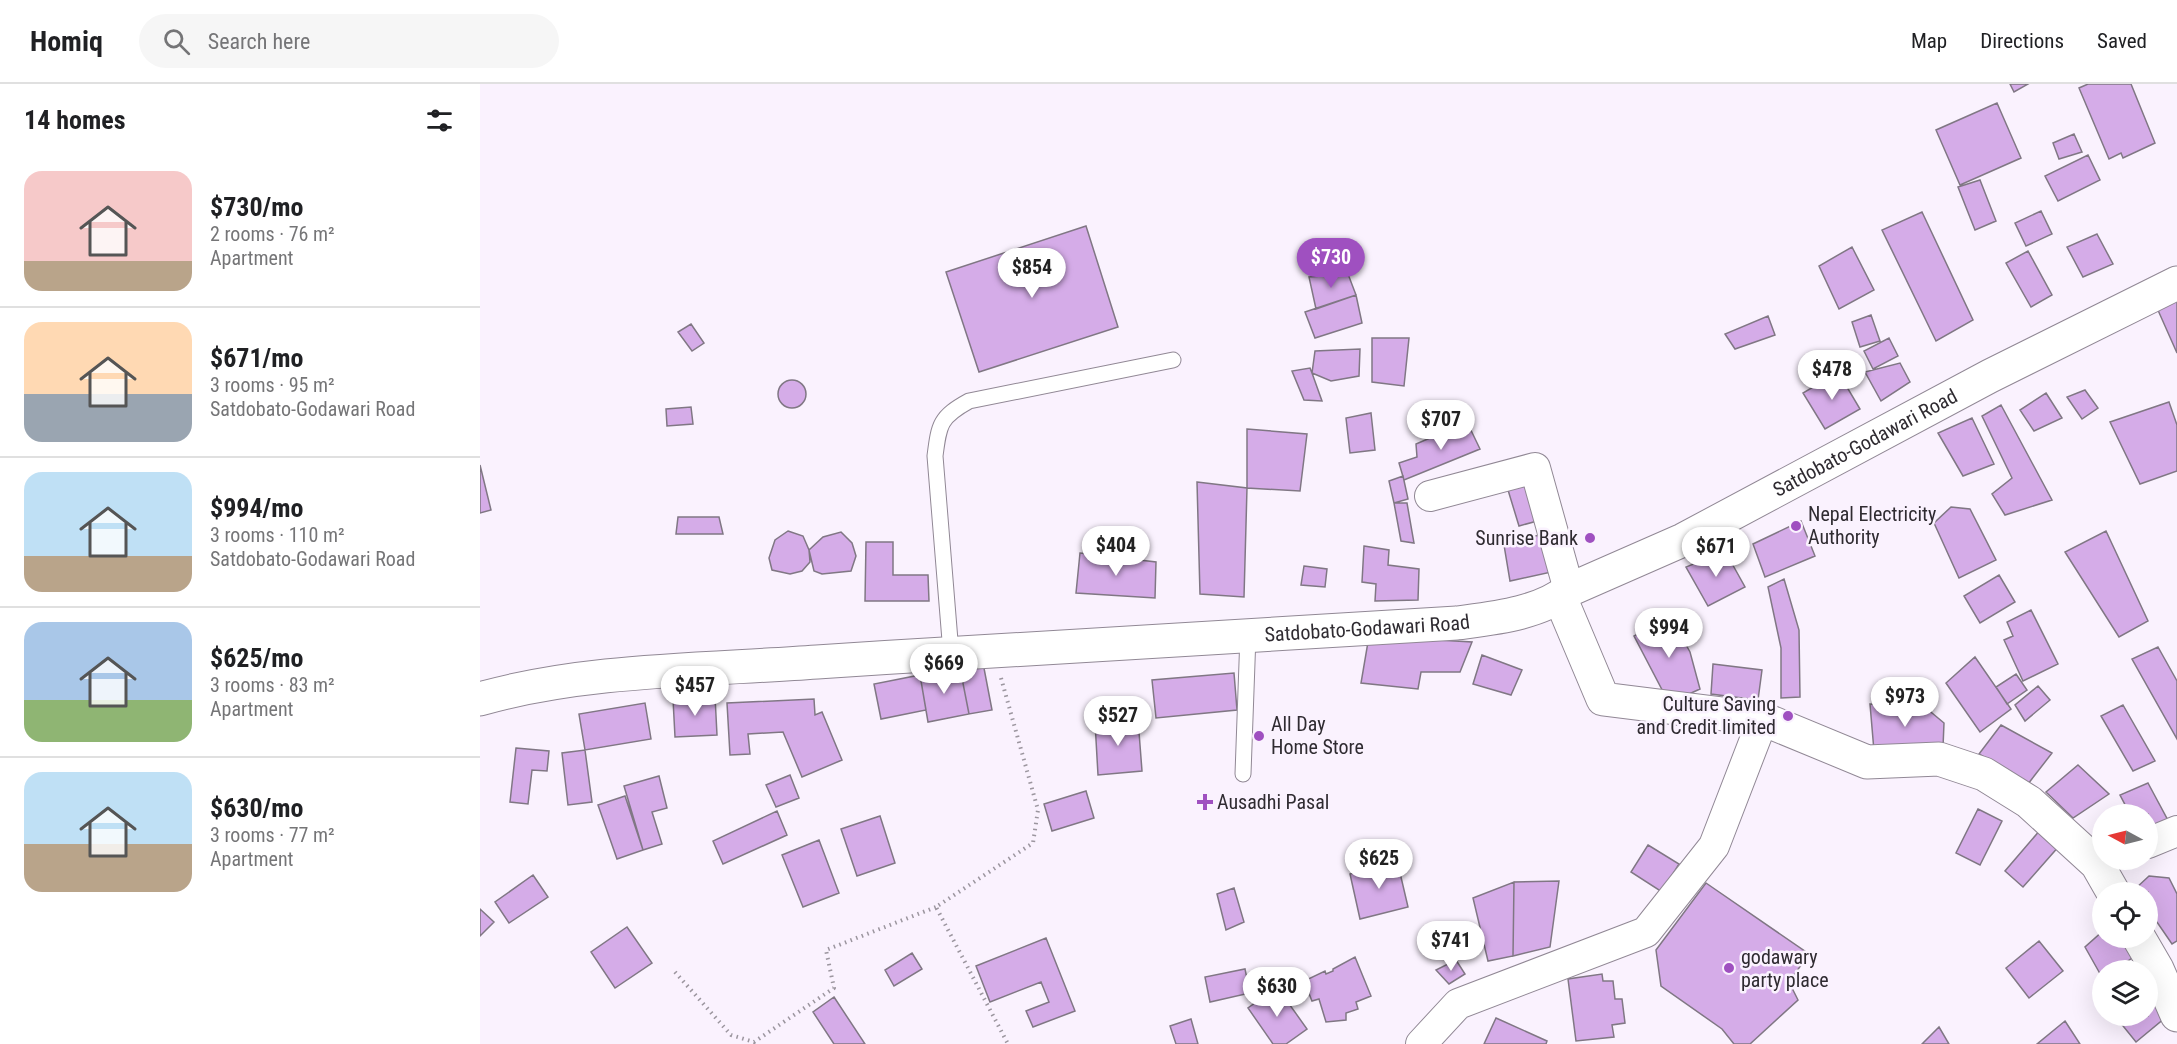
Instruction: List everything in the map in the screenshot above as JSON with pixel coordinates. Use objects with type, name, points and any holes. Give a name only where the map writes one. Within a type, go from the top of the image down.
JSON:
[{"type":"street","name":"Satdobato-Godawari Road","points":[[480,699],[524,687],[628,676],[993,650],[1457,623],[1509,616],[1564,594],[1683,540],[1990,376],[2177,282]]},
{"type":"street","points":[[1430,496],[1535,468],[1564,594],[1603,699],[1763,718],[1867,762],[1939,759],[1984,774],[2030,802],[2092,854]]},
{"type":"street","points":[[1421,1044],[1458,1004],[1646,932],[1714,846],[1763,718]]},
{"type":"street","points":[[2158,839],[2177,831]]},
{"type":"street","points":[[2145,948],[2157,969],[2177,1016]]},
{"type":"lane","points":[[951,653],[935,456],[939,424],[951,411],[969,401],[1173,360]]},
{"type":"lane","points":[[1243,774],[1248,635]]},
{"type":"path","points":[[675,972],[731,1035],[754,1042],[834,988],[826,950],[936,907],[1033,843],[1038,810],[993,650]]},
{"type":"path","points":[[936,907],[1008,1044]]},
{"type":"building","points":[[2010,84],[2028,84],[2014,92]]},
{"type":"building","points":[[2088,84],[2131,84],[2155,143],[2123,158],[2121,153],[2109,159],[2079,88]]},
{"type":"building","points":[[1997,103],[2021,158],[1960,185],[1936,130]]},
{"type":"building","points":[[2074,134],[2082,152],[2059,159],[2053,143]]},
{"type":"building","points":[[2088,155],[2100,180],[2058,201],[2045,176]]},
{"type":"building","points":[[1980,180],[1996,221],[1975,230],[1958,187]]},
{"type":"building","points":[[2041,211],[2052,234],[2026,246],[2015,223]]},
{"type":"building","points":[[1922,212],[1973,320],[1936,341],[1882,230]]},
{"type":"building","points":[[1086,226],[1118,327],[979,372],[946,272]]},
{"type":"building","points":[[2097,234],[2113,264],[2083,277],[2067,247]]},
{"type":"building","points":[[1852,247],[1874,290],[1839,309],[1819,266]]},
{"type":"building","points":[[2028,251],[2052,295],[2031,307],[2006,263]]},
{"type":"building","points":[[1348,274],[1356,295],[1316,309],[1309,277]]},
{"type":"building","points":[[1356,295],[1362,323],[1315,338],[1305,312]]},
{"type":"building","points":[[2177,299],[2177,353],[2157,308]]},
{"type":"building","points":[[1871,315],[1880,341],[1860,347],[1852,322]]},
{"type":"building","points":[[1768,316],[1775,335],[1735,349],[1725,334]]},
{"type":"building","points":[[691,324],[704,343],[692,351],[678,332]]},
{"type":"building","points":[[1372,338],[1409,338],[1404,386],[1372,382]]},
{"type":"building","points":[[1889,338],[1898,356],[1873,369],[1864,351]]},
{"type":"building","points":[[1360,349],[1359,376],[1331,381],[1312,373],[1315,351]]},
{"type":"building","points":[[1900,363],[1910,382],[1881,401],[1865,372]]},
{"type":"building","points":[[1310,368],[1322,401],[1304,400],[1292,371]]},
{"type":"building","points":[[1838,372],[1860,409],[1825,429],[1803,393]]},
{"type":"building","points":[[792,380],[802,384],[806,394],[802,404],[792,408],[782,404],[778,394],[782,384]]},
{"type":"building","points":[[2085,390],[2098,408],[2082,419],[2067,397]]},
{"type":"building","points":[[2046,393],[2062,418],[2034,431],[2020,410]]},
{"type":"building","points":[[2169,402],[2177,425],[2177,471],[2140,484],[2110,422]]},
{"type":"building","points":[[2001,405],[2052,500],[2005,515],[1992,494],[2012,478],[1982,416]]},
{"type":"building","points":[[691,407],[693,424],[667,426],[666,409]]},
{"type":"building","points":[[1371,413],[1375,450],[1350,453],[1346,418]]},
{"type":"building","points":[[1972,418],[1994,464],[1963,476],[1938,433]]},
{"type":"building","points":[[1467,422],[1480,449],[1404,480],[1399,463],[1417,457],[1416,444]]},
{"type":"building","points":[[1247,429],[1307,434],[1300,491],[1247,488]]},
{"type":"building","points":[[480,465],[491,510],[480,513]]},
{"type":"building","points":[[1403,476],[1408,499],[1394,503],[1389,481]]},
{"type":"building","points":[[1197,482],[1247,488],[1244,597],[1200,594]]},
{"type":"building","points":[[1530,483],[1541,520],[1519,526],[1508,490]]},
{"type":"building","points":[[1394,503],[1407,503],[1414,543],[1401,541]]},
{"type":"building","points":[[1951,507],[1970,509],[1996,560],[1959,578],[1934,523]]},
{"type":"building","points":[[678,517],[719,517],[723,534],[676,534]]},
{"type":"building","points":[[1801,521],[1815,556],[1765,577],[1753,544]]},
{"type":"building","points":[[788,531],[803,536],[809,550],[810,562],[802,571],[790,574],[772,570],[769,558],[775,540]]},
{"type":"building","points":[[2106,531],[2148,621],[2119,637],[2065,552]]},
{"type":"building","points":[[841,532],[852,543],[856,556],[851,571],[822,574],[814,571],[809,550],[823,537]]},
{"type":"building","points":[[1546,533],[1556,571],[1510,581],[1504,545]]},
{"type":"building","points":[[866,542],[893,542],[893,575],[928,575],[929,601],[865,601]]},
{"type":"building","points":[[1364,546],[1389,550],[1388,565],[1419,569],[1418,600],[1375,601],[1376,584],[1362,582]]},
{"type":"building","points":[[1725,551],[1745,587],[1708,606],[1686,567]]},
{"type":"building","points":[[1080,553],[1156,562],[1155,598],[1076,593]]},
{"type":"building","points":[[1304,566],[1327,569],[1325,587],[1301,585]]},
{"type":"building","points":[[1999,575],[2015,602],[1980,623],[1964,596]]},
{"type":"building","points":[[1784,579],[1799,630],[1800,697],[1781,698],[1781,648],[1768,587]]},
{"type":"building","points":[[2031,610],[2058,664],[2023,681],[2004,640],[2013,636],[2007,622]]},
{"type":"building","points":[[1670,616],[1690,652],[1700,689],[1669,703],[1634,636]]},
{"type":"building","points":[[1369,636],[1472,642],[1460,672],[1421,672],[1418,689],[1361,683]]},
{"type":"building","points":[[2158,647],[2177,681],[2177,739],[2132,659]]},
{"type":"building","points":[[1482,655],[1522,670],[1511,695],[1473,684]]},
{"type":"building","points":[[1975,657],[2011,709],[1980,732],[1946,683]]},
{"type":"building","points":[[983,663],[992,710],[969,714],[960,668]]},
{"type":"building","points":[[1713,664],[1762,670],[1758,700],[1711,694]]},
{"type":"building","points":[[960,668],[969,714],[928,722],[920,675]]},
{"type":"building","points":[[1234,673],[1237,710],[1156,718],[1152,680]]},
{"type":"building","points":[[2016,674],[2027,690],[2007,704],[1996,687]]},
{"type":"building","points":[[920,675],[926,710],[881,719],[874,684]]},
{"type":"building","points":[[2038,686],[2050,700],[2025,721],[2015,705]]},
{"type":"building","points":[[715,696],[717,735],[675,737],[673,699]]},
{"type":"building","points":[[814,699],[815,715],[822,712],[842,760],[802,777],[783,732],[748,734],[750,754],[730,755],[727,703]]},
{"type":"building","points":[[645,703],[651,739],[585,750],[579,714]]},
{"type":"building","points":[[1870,704],[1926,708],[1944,723],[1943,747],[1874,751]]},
{"type":"building","points":[[2123,705],[2155,761],[2133,771],[2101,716]]},
{"type":"building","points":[[1138,719],[1142,771],[1098,775],[1095,722]]},
{"type":"building","points":[[2001,725],[2052,753],[2028,784],[1979,754]]},
{"type":"building","points":[[516,748],[549,751],[547,771],[532,770],[528,804],[510,802]]},
{"type":"building","points":[[585,750],[592,802],[568,805],[562,753]]},
{"type":"building","points":[[2078,765],[2109,794],[2073,818],[2046,792]]},
{"type":"building","points":[[790,775],[799,798],[776,807],[766,785]]},
{"type":"building","points":[[659,776],[667,808],[652,812],[662,844],[643,850],[624,786]]},
{"type":"building","points":[[2148,783],[2171,826],[2158,832],[2158,804],[2125,804],[2120,795]]},
{"type":"building","points":[[1086,791],[1094,818],[1052,831],[1044,804]]},
{"type":"building","points":[[625,796],[643,850],[617,859],[598,805]]},
{"type":"building","points":[[1978,809],[2002,821],[1980,865],[1956,853]]},
{"type":"building","points":[[777,811],[787,835],[723,864],[713,841]]},
{"type":"building","points":[[880,816],[895,863],[857,876],[841,829]]},
{"type":"building","points":[[2041,829],[2060,845],[2023,887],[2005,871]]},
{"type":"building","points":[[819,840],[839,893],[803,907],[782,855]]},
{"type":"building","points":[[1648,845],[1679,864],[1662,892],[1631,872]]},
{"type":"building","points":[[1397,860],[1408,907],[1360,919],[1350,874]]},
{"type":"building","points":[[533,875],[548,897],[509,923],[495,902]]},
{"type":"building","points":[[2149,876],[2169,878],[2177,894],[2177,941],[2172,944],[2158,924],[2158,882],[2143,882]]},
{"type":"building","points":[[1559,881],[1550,947],[1513,956],[1514,882]]},
{"type":"building","points":[[1514,882],[1513,956],[1488,961],[1473,898]]},
{"type":"building","name":"godawary party place","points":[[1706,883],[1809,954],[1789,982],[1798,1000],[1750,1044],[1734,1044],[1722,1029],[1661,986],[1656,950]]},
{"type":"building","points":[[1234,888],[1244,922],[1226,930],[1217,894]]},
{"type":"building","points":[[480,909],[494,922],[480,936]]},
{"type":"building","points":[[627,927],[652,963],[615,988],[591,952]]},
{"type":"building","points":[[1046,938],[1075,1011],[1033,1027],[1026,1011],[1049,1002],[1041,982],[990,1002],[976,966]]},
{"type":"building","points":[[2039,941],[2063,971],[2029,998],[2006,968]]},
{"type":"building","points":[[2092,941],[2092,948],[2140,948],[2142,951],[2129,960],[2092,960],[2085,947]]},
{"type":"building","points":[[912,953],[922,969],[894,986],[885,970]]},
{"type":"building","points":[[1355,957],[1371,996],[1356,1002],[1358,1009],[1346,1013],[1346,1020],[1326,1022],[1319,999],[1312,1001],[1304,981],[1325,971],[1326,974],[1333,971]]},
{"type":"building","points":[[1456,960],[1465,974],[1449,984],[1436,970]]},
{"type":"building","points":[[1245,969],[1250,993],[1210,1002],[1205,977]]},
{"type":"building","points":[[1602,974],[1603,981],[1613,981],[1615,999],[1622,999],[1625,1023],[1612,1025],[1614,1037],[1576,1041],[1568,979]]},
{"type":"building","points":[[1277,987],[1307,1029],[1286,1044],[1273,1044],[1248,1008]]},
{"type":"building","points":[[834,997],[865,1044],[834,1044],[813,1012]]},
{"type":"building","points":[[2158,997],[2171,1013],[2158,1024]]},
{"type":"building","points":[[1496,1018],[1547,1041],[1546,1044],[1484,1044]]},
{"type":"building","points":[[1191,1019],[1198,1044],[1176,1044],[1170,1026]]},
{"type":"building","points":[[2065,1021],[2080,1044],[2037,1044]]},
{"type":"building","points":[[2123,1026],[2155,1026],[2136,1042]]},
{"type":"building","points":[[1939,1027],[1949,1044],[1922,1044]]},
{"type":"place","name":"Nepal Electricity Authority","points":[[1796,526]]},
{"type":"place","name":"Sunrise Bank","points":[[1590,538]]},
{"type":"place","name":"Culture Saving and Credit limited","points":[[1788,716]]},
{"type":"place","name":"All Day Home Store","points":[[1259,736]]},
{"type":"place","name":"Ausadhi Pasal","points":[[1205,802]]},
{"type":"place","name":"godawary party place","points":[[1729,968]]}]
